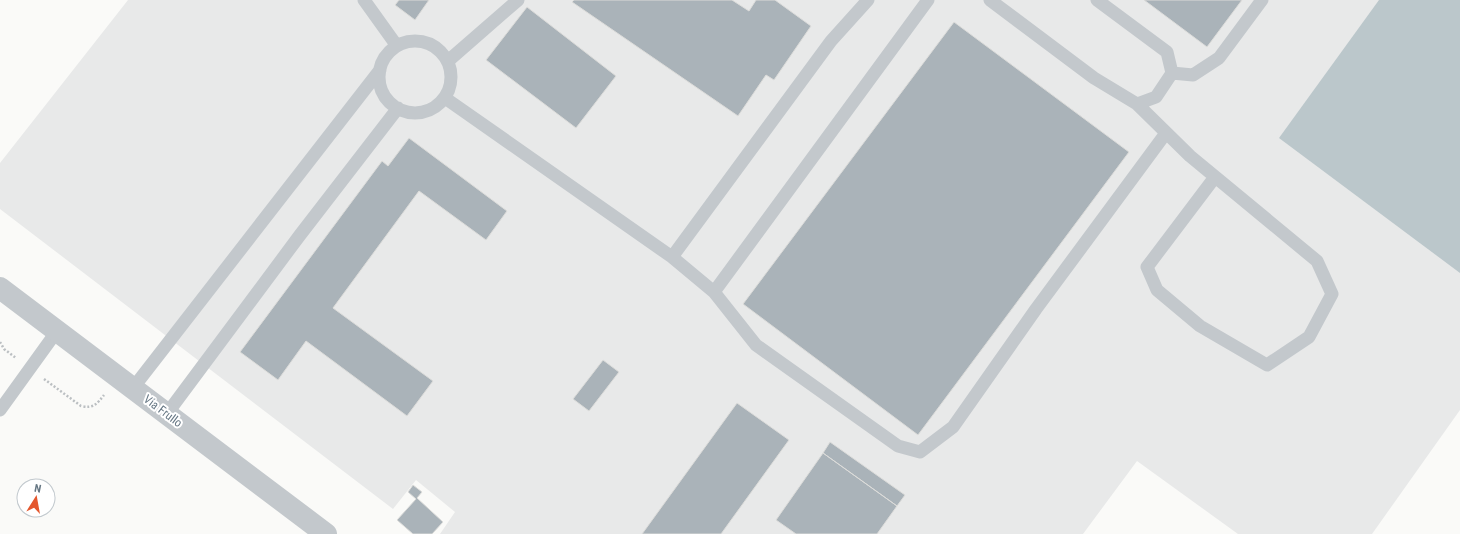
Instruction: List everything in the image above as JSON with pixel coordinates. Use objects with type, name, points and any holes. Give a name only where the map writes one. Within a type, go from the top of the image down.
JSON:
[{"type":"street","name":"Via Frullo","points":[[0,288],[326,534]]},
{"type":"lane","points":[[364,0],[396,46]]},
{"type":"lane","points":[[448,62],[518,0]]},
{"type":"lane","points":[[714,292],[928,0]]},
{"type":"lane","points":[[990,0],[1094,78],[1137,104],[1166,133],[1215,177],[1317,261],[1332,294],[1309,337],[1267,365],[1200,326],[1157,290],[1147,267],[1215,177]]},
{"type":"lane","points":[[1096,0],[1167,52],[1172,73],[1156,96],[1137,104]]},
{"type":"lane","points":[[1172,73],[1193,76],[1219,58],[1262,0]]},
{"type":"lane","points":[[672,257],[831,41],[864,1]]},
{"type":"lane","points":[[125,383],[380,70],[387,54],[396,46],[404,42],[419,41],[431,44],[441,51],[448,62],[452,76],[445,98],[434,107],[423,112],[410,113],[398,108],[388,100],[381,90],[380,70]]},
{"type":"lane","points":[[445,98],[672,257],[714,292],[756,345],[898,446],[920,452],[953,427],[1036,309],[1166,133]]},
{"type":"lane","points":[[166,414],[300,235],[398,108]]},
{"type":"lane","points":[[0,410],[57,331]]},
{"type":"path","points":[[0,342],[4,349],[81,406],[88,408],[96,405],[125,383]]},
{"type":"shaded area","points":[[128,0],[1460,0],[1460,410],[1372,534],[1238,534],[1137,461],[1083,534],[440,534],[455,512],[416,480],[393,509],[0,209],[0,163]]},
{"type":"shaded area","points":[[1379,0],[1460,0],[1460,273],[1279,138]]},
{"type":"building","points":[[399,0],[429,0],[415,20],[395,5]]},
{"type":"building","points":[[574,0],[732,0],[749,11],[756,0],[775,0],[811,26],[774,80],[766,75],[738,116],[572,2]]},
{"type":"building","points":[[1144,0],[1242,0],[1207,47]]},
{"type":"building","points":[[527,7],[616,76],[576,128],[486,60]]},
{"type":"building","points":[[954,22],[1129,152],[918,435],[743,304]]},
{"type":"building","points":[[409,138],[507,211],[486,240],[419,191],[333,308],[433,381],[407,416],[306,341],[278,380],[240,352],[382,161],[388,166]]},
{"type":"building","points":[[603,360],[619,372],[589,411],[573,399]]},
{"type":"building","points":[[737,403],[789,440],[721,534],[642,534]]},
{"type":"building","points":[[830,442],[905,495],[897,506],[823,453]]},
{"type":"building","points":[[823,453],[897,506],[877,534],[796,534],[776,520]]},
{"type":"building","points":[[413,485],[422,492],[417,498],[443,522],[432,534],[413,534],[397,520],[416,499],[408,492]]}]
